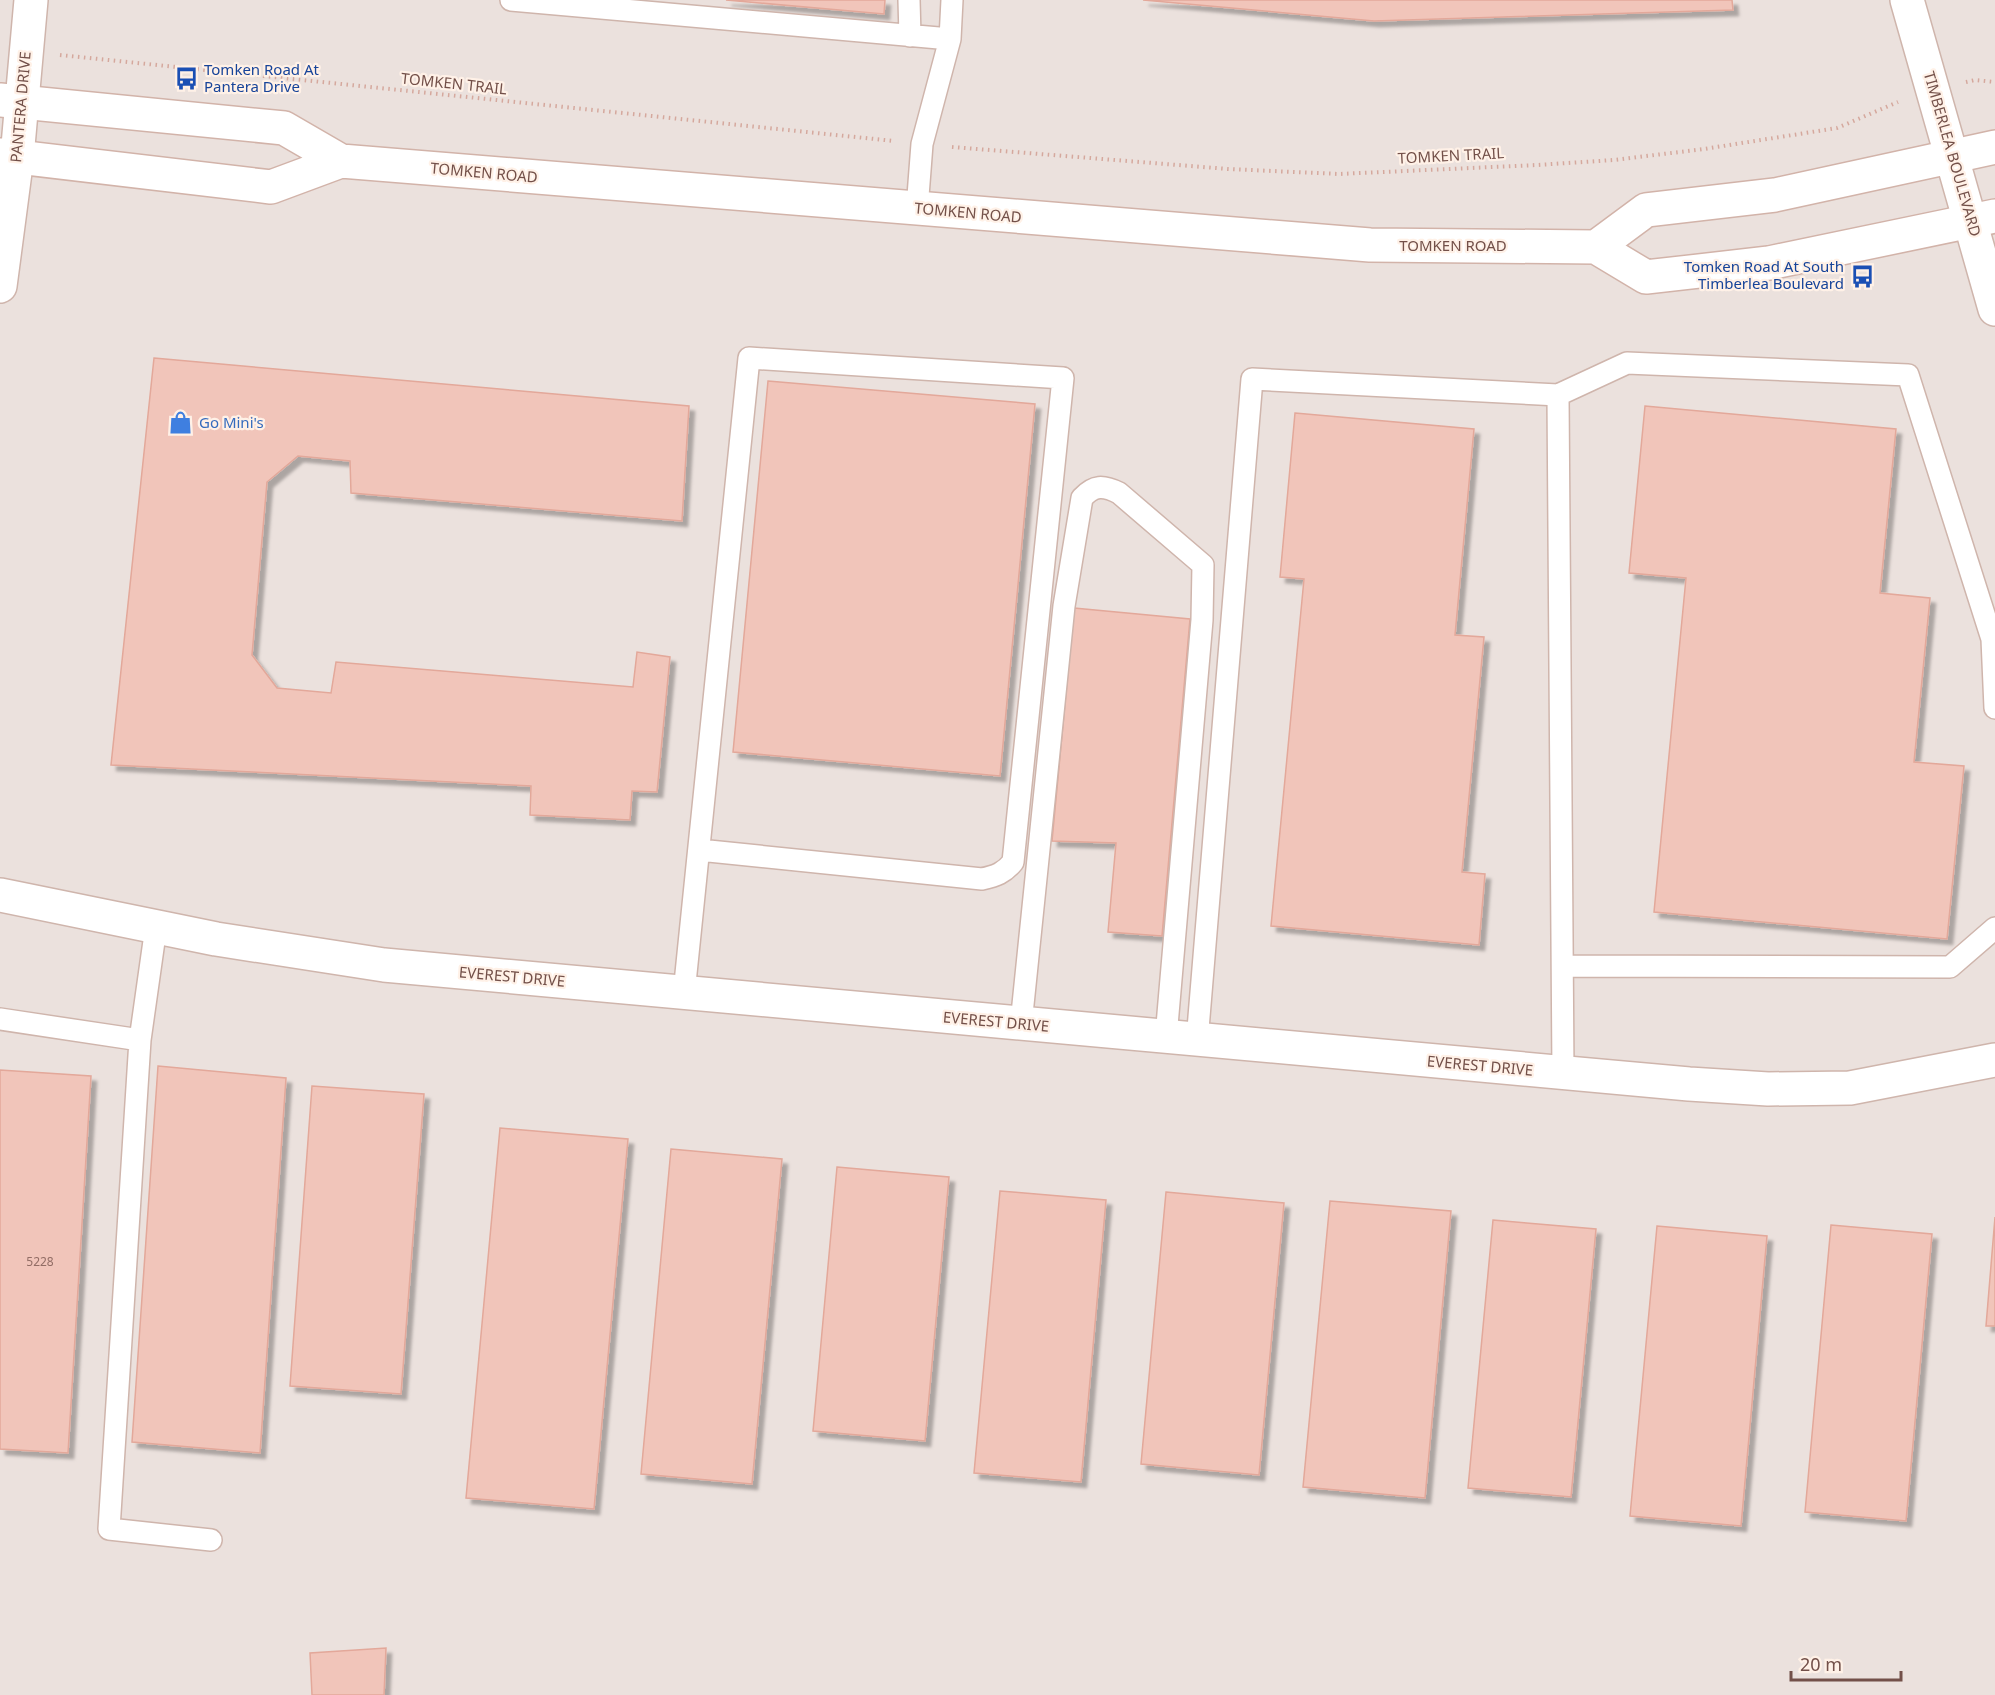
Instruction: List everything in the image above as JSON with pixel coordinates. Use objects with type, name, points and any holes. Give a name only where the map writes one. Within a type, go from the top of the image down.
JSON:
[{"type":"main road","name":"PANTERA DRIVE","points":[[0,286],[10,101],[31,0]]},
{"type":"main road","name":"TIMBERLEA BOULEVARD","points":[[1907,0],[1953,156],[1983,218],[1995,309]]},
{"type":"main road","name":"TOMKEN ROAD","points":[[10,101],[284,128],[341,161]]},
{"type":"main road","points":[[1983,218],[1769,263],[1646,277],[1596,247],[1646,210],[1775,195],[1995,147]]},
{"type":"main road","name":"TOMKEN ROAD","points":[[8,156],[271,187],[341,161],[1370,245],[1596,247]]},
{"type":"main road","name":"EVEREST DRIVE","points":[[0,895],[216,939],[384,965],[1563,1073],[1757,1088],[1850,1088],[1995,1060]]},
{"type":"lane","points":[[511,0],[950,39]]},
{"type":"lane","points":[[909,0],[910,36]]},
{"type":"lane","points":[[917,209],[922,144],[950,39],[952,0]]},
{"type":"lane","points":[[684,993],[749,358],[1063,378],[1014,850],[1012,862],[1007,870],[996,876],[982,879],[699,850]]},
{"type":"lane","points":[[1197,1041],[1252,380],[1558,395],[1627,363],[1908,375],[1993,638],[1995,708]]},
{"type":"lane","points":[[1558,395],[1563,1073]]},
{"type":"lane","points":[[1022,1024],[1064,606],[1082,498],[1091,488],[1105,486],[1119,492],[1203,565],[1202,620],[1166,1037]]},
{"type":"lane","points":[[156,927],[140,1040],[109,1529],[211,1540]]},
{"type":"lane","points":[[1563,966],[1950,967],[1995,928]]},
{"type":"lane","points":[[0,1019],[140,1040]]},
{"type":"path","name":"TOMKEN TRAIL","points":[[80,58],[826,134]]},
{"type":"path","points":[[1976,80],[1995,82]]},
{"type":"path","name":"TOMKEN TRAIL","points":[[1017,154],[1228,169],[1339,174],[1537,165],[1614,160],[1704,149],[1837,128],[1881,107]]},
{"type":"shaded area","points":[[0,0],[1995,0],[1995,1695],[0,1695]]},
{"type":"building","points":[[726,0],[885,0],[884,14]]},
{"type":"building","points":[[1143,0],[1732,0],[1733,10],[1374,21]]},
{"type":"building","points":[[154,358],[689,406],[682,521],[351,493],[350,461],[298,456],[267,482],[252,655],[277,688],[331,693],[336,662],[633,687],[637,652],[670,657],[657,792],[632,791],[630,820],[530,815],[531,786],[111,765]]},
{"type":"building","points":[[768,381],[1035,404],[1000,776],[733,752]]},
{"type":"building","points":[[1645,406],[1896,429],[1880,593],[1930,598],[1914,762],[1964,766],[1947,939],[1654,912],[1686,578],[1629,573]]},
{"type":"building","points":[[1295,413],[1474,429],[1455,635],[1484,637],[1462,872],[1485,874],[1479,945],[1271,926],[1304,579],[1280,577]]},
{"type":"building","points":[[1074,608],[1190,619],[1162,936],[1108,932],[1116,843],[1052,841]]},
{"type":"building","points":[[158,1066],[286,1078],[260,1453],[132,1442]]},
{"type":"building","points":[[0,1070],[91,1076],[68,1453],[0,1449]]},
{"type":"building","points":[[312,1086],[424,1094],[401,1394],[290,1386]]},
{"type":"building","points":[[500,1128],[628,1139],[594,1509],[466,1498]]},
{"type":"building","points":[[671,1149],[782,1159],[752,1484],[641,1474]]},
{"type":"building","points":[[837,1167],[949,1177],[925,1441],[813,1431]]},
{"type":"building","points":[[1000,1191],[1106,1200],[1081,1482],[974,1473]]},
{"type":"building","points":[[1166,1192],[1284,1203],[1259,1475],[1141,1464]]},
{"type":"building","points":[[1330,1201],[1451,1211],[1425,1498],[1303,1487]]},
{"type":"building","points":[[1995,1217],[1995,1326],[1986,1326]]},
{"type":"building","points":[[1493,1220],[1596,1229],[1571,1497],[1468,1488]]},
{"type":"building","points":[[1831,1225],[1932,1234],[1906,1521],[1805,1512]]},
{"type":"building","points":[[1657,1226],[1767,1236],[1741,1526],[1630,1516]]},
{"type":"building","points":[[386,1648],[384,1695],[312,1695],[310,1653]]},
{"type":"place","name":"Tomken Road At Pantera Drive","points":[[186,79]]},
{"type":"place","name":"Tomken Road At South Timberlea Boulevard","points":[[1862,276]]},
{"type":"place","name":"Go Mini's","points":[[181,423]]}]
